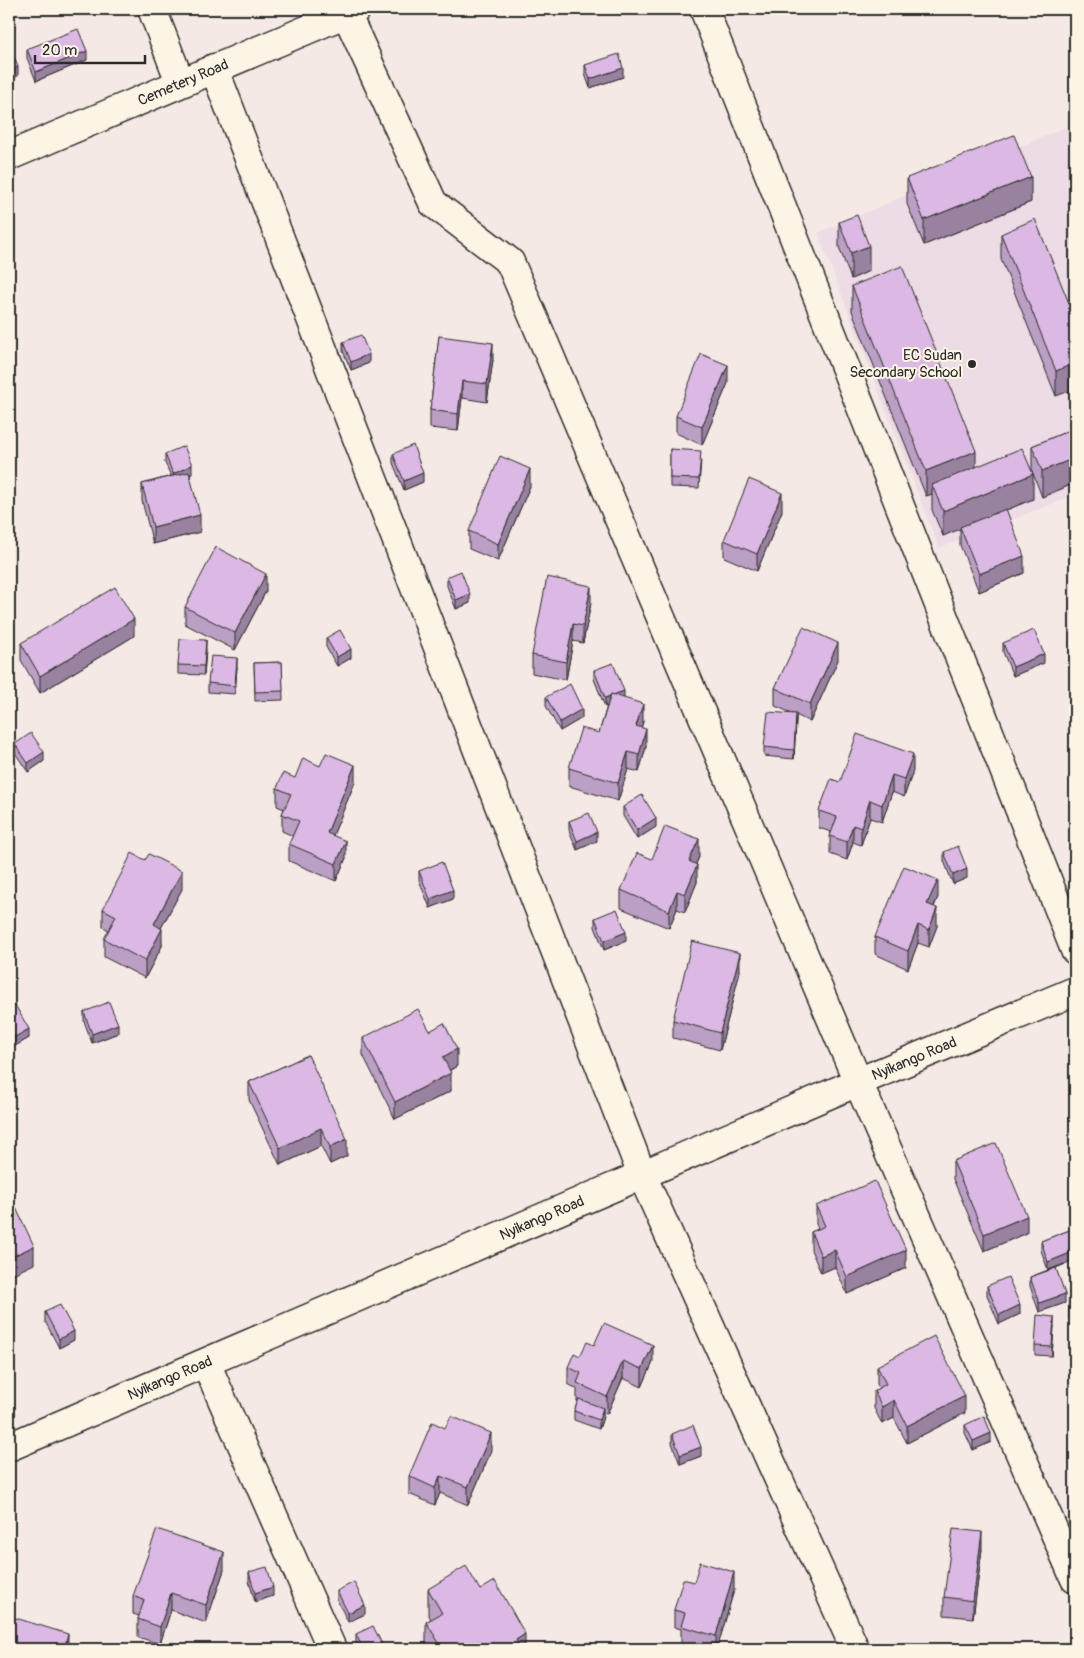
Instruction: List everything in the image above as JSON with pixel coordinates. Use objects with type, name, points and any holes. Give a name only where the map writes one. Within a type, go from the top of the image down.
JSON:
[{"type":"street","points":[[152,9],[180,82]]},
{"type":"street","points":[[704,9],[1075,950]]},
{"type":"street","points":[[351,11],[433,202],[510,262],[858,1082],[1075,1579]]},
{"type":"street","name":"Cemetery Road","points":[[9,156],[351,11]]},
{"type":"street","points":[[214,68],[642,1175],[855,1649]]},
{"type":"street","name":"Nyikango Road","points":[[9,1446],[1075,991]]},
{"type":"street","points":[[206,1363],[332,1649]]},
{"type":"shaded area","name":"EC Sudan Secondary School","points":[[1075,123],[1075,495],[939,548],[818,233]]},
{"type":"building","points":[[78,29],[87,51],[36,72],[27,49]]},
{"type":"building","points":[[9,43],[18,67],[9,71]]},
{"type":"building","points":[[619,54],[623,68],[590,79],[585,65]]},
{"type":"building","points":[[1014,135],[1031,177],[924,220],[907,178]]},
{"type":"building","points":[[857,215],[869,246],[851,253],[839,222]]},
{"type":"building","points":[[1035,219],[1075,318],[1075,363],[1056,371],[1001,234]]},
{"type":"building","points":[[902,266],[976,451],[926,471],[852,286]]},
{"type":"building","points":[[361,335],[369,354],[351,362],[343,342]]},
{"type":"building","points":[[439,336],[493,343],[487,384],[462,381],[458,414],[430,410]]},
{"type":"building","points":[[701,354],[728,365],[702,427],[676,416]]},
{"type":"building","points":[[1075,428],[1075,458],[1042,471],[1032,446]]},
{"type":"building","points":[[413,445],[423,473],[404,481],[393,454]]},
{"type":"building","points":[[184,446],[192,465],[173,474],[165,454]]},
{"type":"building","points":[[1022,448],[1033,474],[943,511],[932,485]]},
{"type":"building","points":[[670,449],[701,451],[699,479],[670,478]]},
{"type":"building","points":[[500,456],[530,469],[498,544],[469,531]]},
{"type":"building","points":[[189,472],[200,515],[153,527],[142,484]]},
{"type":"building","points":[[749,479],[782,493],[757,554],[724,540]]},
{"type":"building","points":[[1006,509],[1024,556],[979,574],[960,527]]},
{"type":"building","points":[[216,547],[266,574],[235,633],[185,607]]},
{"type":"building","points":[[461,571],[470,594],[456,600],[447,577]]},
{"type":"building","points":[[547,577],[591,586],[583,626],[573,624],[566,662],[532,655]]},
{"type":"building","points":[[115,587],[134,619],[40,676],[21,643]]},
{"type":"building","points":[[803,627],[838,643],[810,704],[775,688]]},
{"type":"building","points":[[340,630],[351,649],[337,657],[326,638]]},
{"type":"building","points":[[1034,630],[1044,654],[1013,667],[1003,643]]},
{"type":"building","points":[[180,639],[206,640],[204,666],[178,665]]},
{"type":"building","points":[[211,656],[237,658],[235,686],[208,683]]},
{"type":"building","points":[[282,662],[283,691],[255,692],[254,663]]},
{"type":"building","points":[[613,663],[624,691],[611,694],[605,698],[594,670]]},
{"type":"building","points":[[570,684],[582,709],[560,722],[546,697]]},
{"type":"building","points":[[611,694],[643,704],[636,726],[646,729],[639,755],[628,752],[618,783],[569,768],[581,728],[599,733]]},
{"type":"building","points":[[768,712],[796,714],[794,750],[764,747]]},
{"type":"building","points":[[31,733],[44,752],[28,763],[15,744]]},
{"type":"building","points":[[857,734],[913,754],[904,779],[892,775],[882,805],[870,800],[861,828],[853,825],[847,842],[830,836],[837,817],[819,811],[831,779],[840,782]]},
{"type":"building","points":[[326,753],[355,765],[327,833],[346,841],[336,864],[289,844],[299,821],[282,814],[291,794],[277,788],[283,773],[295,778],[303,758],[320,766]]},
{"type":"building","points":[[9,759],[13,764],[9,767]]},
{"type":"building","points":[[642,795],[656,818],[637,830],[623,807]]},
{"type":"building","points":[[589,813],[597,832],[577,841],[569,821]]},
{"type":"building","points":[[665,826],[699,839],[689,861],[697,865],[685,894],[677,891],[669,911],[621,890],[637,853],[652,859]]},
{"type":"building","points":[[958,846],[967,869],[953,875],[944,852]]},
{"type":"building","points":[[132,853],[145,860],[149,854],[182,871],[154,924],[162,929],[145,961],[104,939],[116,916],[103,909]]},
{"type":"building","points":[[442,862],[453,890],[430,899],[419,871]]},
{"type":"building","points":[[904,866],[938,880],[927,904],[937,908],[929,930],[918,925],[908,951],[875,937]]},
{"type":"building","points":[[617,909],[626,932],[604,941],[595,918]]},
{"type":"building","points":[[692,941],[740,953],[720,1033],[673,1020]]},
{"type":"building","points":[[109,1002],[118,1024],[92,1034],[84,1012]]},
{"type":"building","points":[[15,1005],[29,1029],[15,1037],[9,1026],[9,1009]]},
{"type":"building","points":[[418,1009],[430,1031],[444,1023],[457,1049],[443,1057],[451,1073],[395,1102],[363,1038]]},
{"type":"building","points":[[308,1055],[347,1139],[330,1147],[321,1128],[280,1148],[249,1082]]},
{"type":"building","points":[[996,1143],[1027,1216],[984,1234],[953,1161]]},
{"type":"building","points":[[875,1181],[906,1250],[847,1277],[835,1250],[821,1256],[811,1232],[825,1226],[816,1206]]},
{"type":"building","points":[[9,1193],[34,1246],[9,1258]]},
{"type":"building","points":[[1075,1228],[1075,1251],[1048,1262],[1041,1241]]},
{"type":"building","points":[[1075,1259],[1075,1303],[1069,1302]]},
{"type":"building","points":[[1056,1268],[1065,1294],[1039,1303],[1030,1277]]},
{"type":"building","points":[[1008,1277],[1020,1305],[999,1315],[987,1286]]},
{"type":"building","points":[[60,1305],[74,1331],[59,1339],[45,1312]]},
{"type":"building","points":[[1037,1315],[1054,1317],[1052,1347],[1035,1346]]},
{"type":"building","points":[[604,1323],[653,1345],[642,1369],[623,1361],[607,1397],[577,1383],[581,1373],[568,1367],[574,1353],[580,1356],[587,1342],[594,1345]]},
{"type":"building","points":[[934,1336],[965,1396],[907,1426],[894,1400],[882,1407],[874,1391],[886,1384],[877,1366]]},
{"type":"building","points":[[579,1399],[603,1408],[599,1420],[574,1411]]},
{"type":"building","points":[[451,1416],[491,1433],[468,1487],[440,1476],[435,1488],[409,1476],[432,1422],[445,1428]]},
{"type":"building","points":[[984,1416],[991,1433],[973,1441],[965,1425]]},
{"type":"building","points":[[693,1425],[701,1447],[680,1455],[672,1434]]},
{"type":"building","points":[[157,1529],[224,1552],[206,1605],[171,1593],[160,1627],[138,1619],[144,1600],[133,1596]]},
{"type":"building","points":[[953,1529],[982,1532],[973,1601],[944,1597]]},
{"type":"building","points":[[700,1562],[734,1572],[716,1636],[681,1626],[685,1613],[674,1610],[683,1579],[694,1582]]},
{"type":"building","points":[[466,1566],[480,1590],[495,1581],[525,1634],[516,1640],[521,1649],[443,1649],[426,1622],[442,1613],[428,1589]]},
{"type":"building","points":[[267,1567],[273,1587],[255,1593],[249,1572]]},
{"type":"building","points":[[354,1582],[365,1605],[348,1613],[337,1591]]},
{"type":"building","points":[[9,1616],[68,1634],[64,1649],[9,1649]]},
{"type":"building","points":[[373,1626],[384,1648],[363,1649],[356,1634]]},
{"type":"building","points":[[561,1642],[583,1649],[558,1649]]},
{"type":"place","name":"EC Sudan Secondary School","points":[[972,364]]}]
